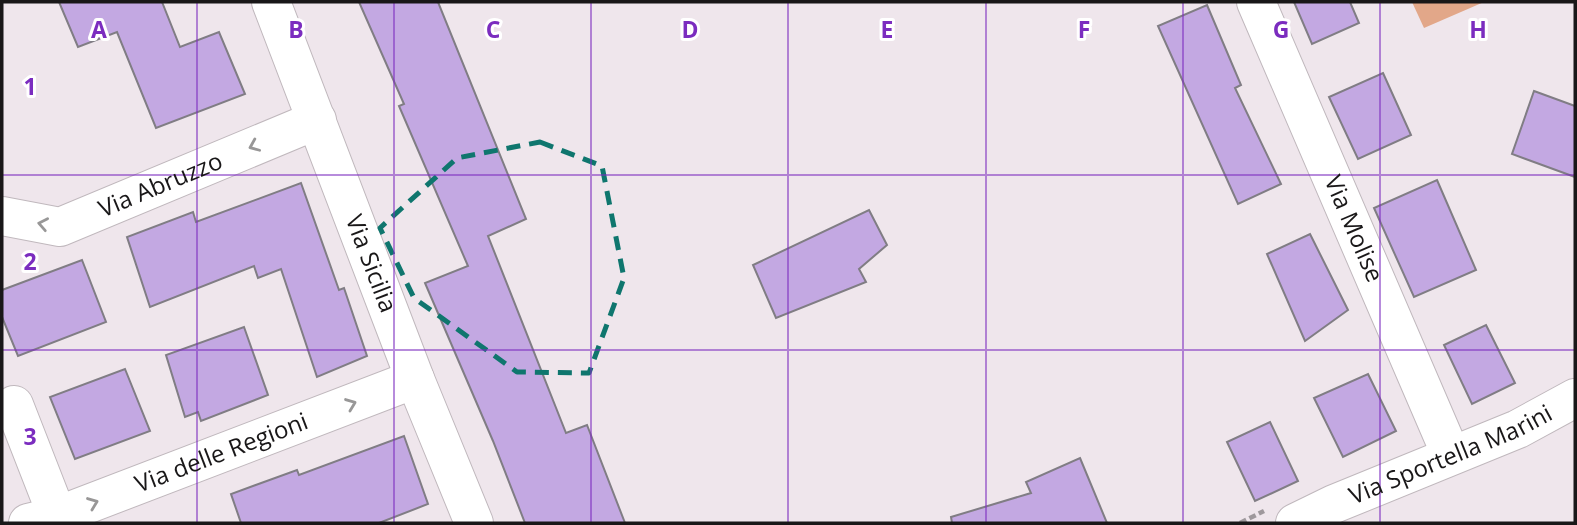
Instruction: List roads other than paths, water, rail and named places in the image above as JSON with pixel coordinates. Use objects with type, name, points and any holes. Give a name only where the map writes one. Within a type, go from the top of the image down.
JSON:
[{"type":"street","name":"Via Sicilia","points":[[271,2],[415,379],[474,523]]},
{"type":"street","name":"Via Molise","points":[[1256,2],[1451,455]]},
{"type":"street","name":"Via Abruzzo","points":[[2,216],[60,227],[317,120]]},
{"type":"street","name":"Via delle Regioni","points":[[48,521],[415,379]]},
{"type":"street","name":"Via Sportella Marini","points":[[1295,523],[1334,504],[1518,429],[1572,401]]},
{"type":"street","points":[[14,404],[48,521]]}]
